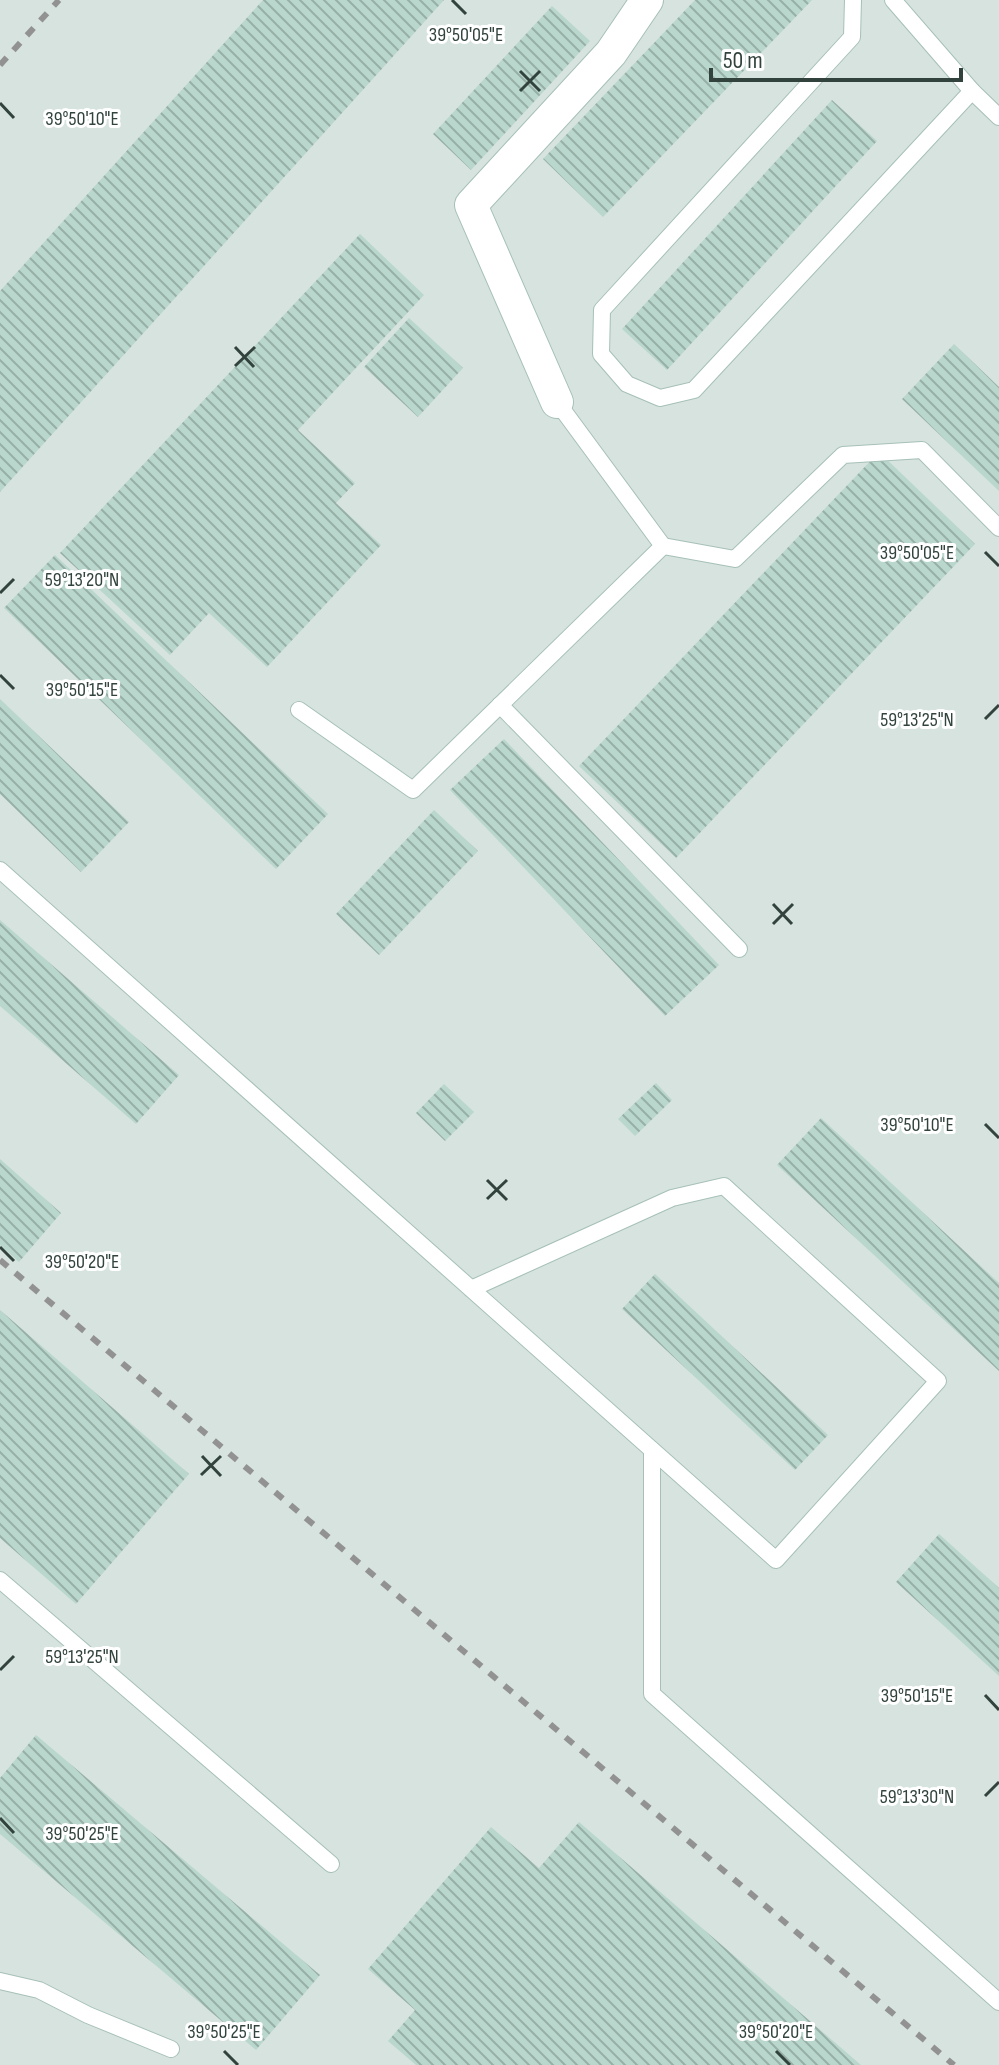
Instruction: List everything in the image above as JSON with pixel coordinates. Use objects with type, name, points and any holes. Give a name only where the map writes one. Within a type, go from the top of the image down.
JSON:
[{"type":"street","points":[[557,402],[471,205],[611,53],[647,0]]},
{"type":"lane","points":[[853,0],[852,37],[602,310],[601,354],[627,384],[660,398],[694,390],[972,91]]},
{"type":"lane","points":[[893,0],[972,91],[999,117]]},
{"type":"lane","points":[[557,402],[663,546],[735,559],[843,455],[893,451],[922,450],[999,528]]},
{"type":"lane","points":[[299,710],[413,790],[663,546]]},
{"type":"lane","points":[[500,705],[739,949]]},
{"type":"lane","points":[[0,870],[471,1289],[652,1450],[776,1560],[938,1381],[724,1186],[672,1198],[471,1289]]},
{"type":"lane","points":[[652,1450],[652,1694],[999,2002]]},
{"type":"lane","points":[[0,1580],[331,1864]]},
{"type":"lane","points":[[0,1981],[39,1990],[88,2015],[171,2049]]},
{"type":"shaded area","points":[[0,0],[999,0],[999,2065],[0,2065]]},
{"type":"building","points":[[263,0],[444,0],[0,492],[0,291]]},
{"type":"building","points":[[695,0],[812,0],[603,217],[543,159]]},
{"type":"building","points":[[552,6],[590,41],[471,170],[433,134]]},
{"type":"building","points":[[832,100],[877,141],[667,370],[622,329]]},
{"type":"building","points":[[360,234],[424,295],[298,430],[355,483],[336,503],[381,545],[267,667],[209,613],[170,655],[60,553]]},
{"type":"building","points":[[409,318],[463,368],[418,417],[364,367]]},
{"type":"building","points":[[954,344],[999,387],[999,491],[902,399]]},
{"type":"building","points":[[879,452],[975,544],[676,858],[579,766]]},
{"type":"building","points":[[55,555],[328,814],[276,869],[4,608]]},
{"type":"building","points":[[0,699],[129,822],[81,872],[0,794]]},
{"type":"building","points":[[504,739],[719,965],[665,1016],[450,790]]},
{"type":"building","points":[[434,810],[478,851],[379,955],[336,914]]},
{"type":"building","points":[[0,920],[179,1075],[136,1124],[0,1006]]},
{"type":"building","points":[[656,1083],[672,1100],[635,1136],[618,1119]]},
{"type":"building","points":[[444,1084],[474,1112],[445,1141],[416,1113]]},
{"type":"building","points":[[821,1118],[999,1283],[999,1371],[777,1165]]},
{"type":"building","points":[[0,1159],[61,1213],[19,1262],[0,1245]]},
{"type":"building","points":[[655,1274],[828,1435],[795,1470],[622,1309]]},
{"type":"building","points":[[0,1310],[189,1474],[76,1604],[0,1538]]},
{"type":"building","points":[[939,1534],[999,1588],[999,1676],[896,1582]]},
{"type":"building","points":[[36,1735],[320,1975],[256,2050],[0,1834],[0,1778]]},
{"type":"building","points":[[579,1822],[861,2065],[416,2065],[388,2041],[415,2010],[368,1969],[491,1827],[539,1868]]},
{"type":"railway","points":[[0,65],[59,0]]},
{"type":"railway","points":[[0,1260],[954,2065]]}]
